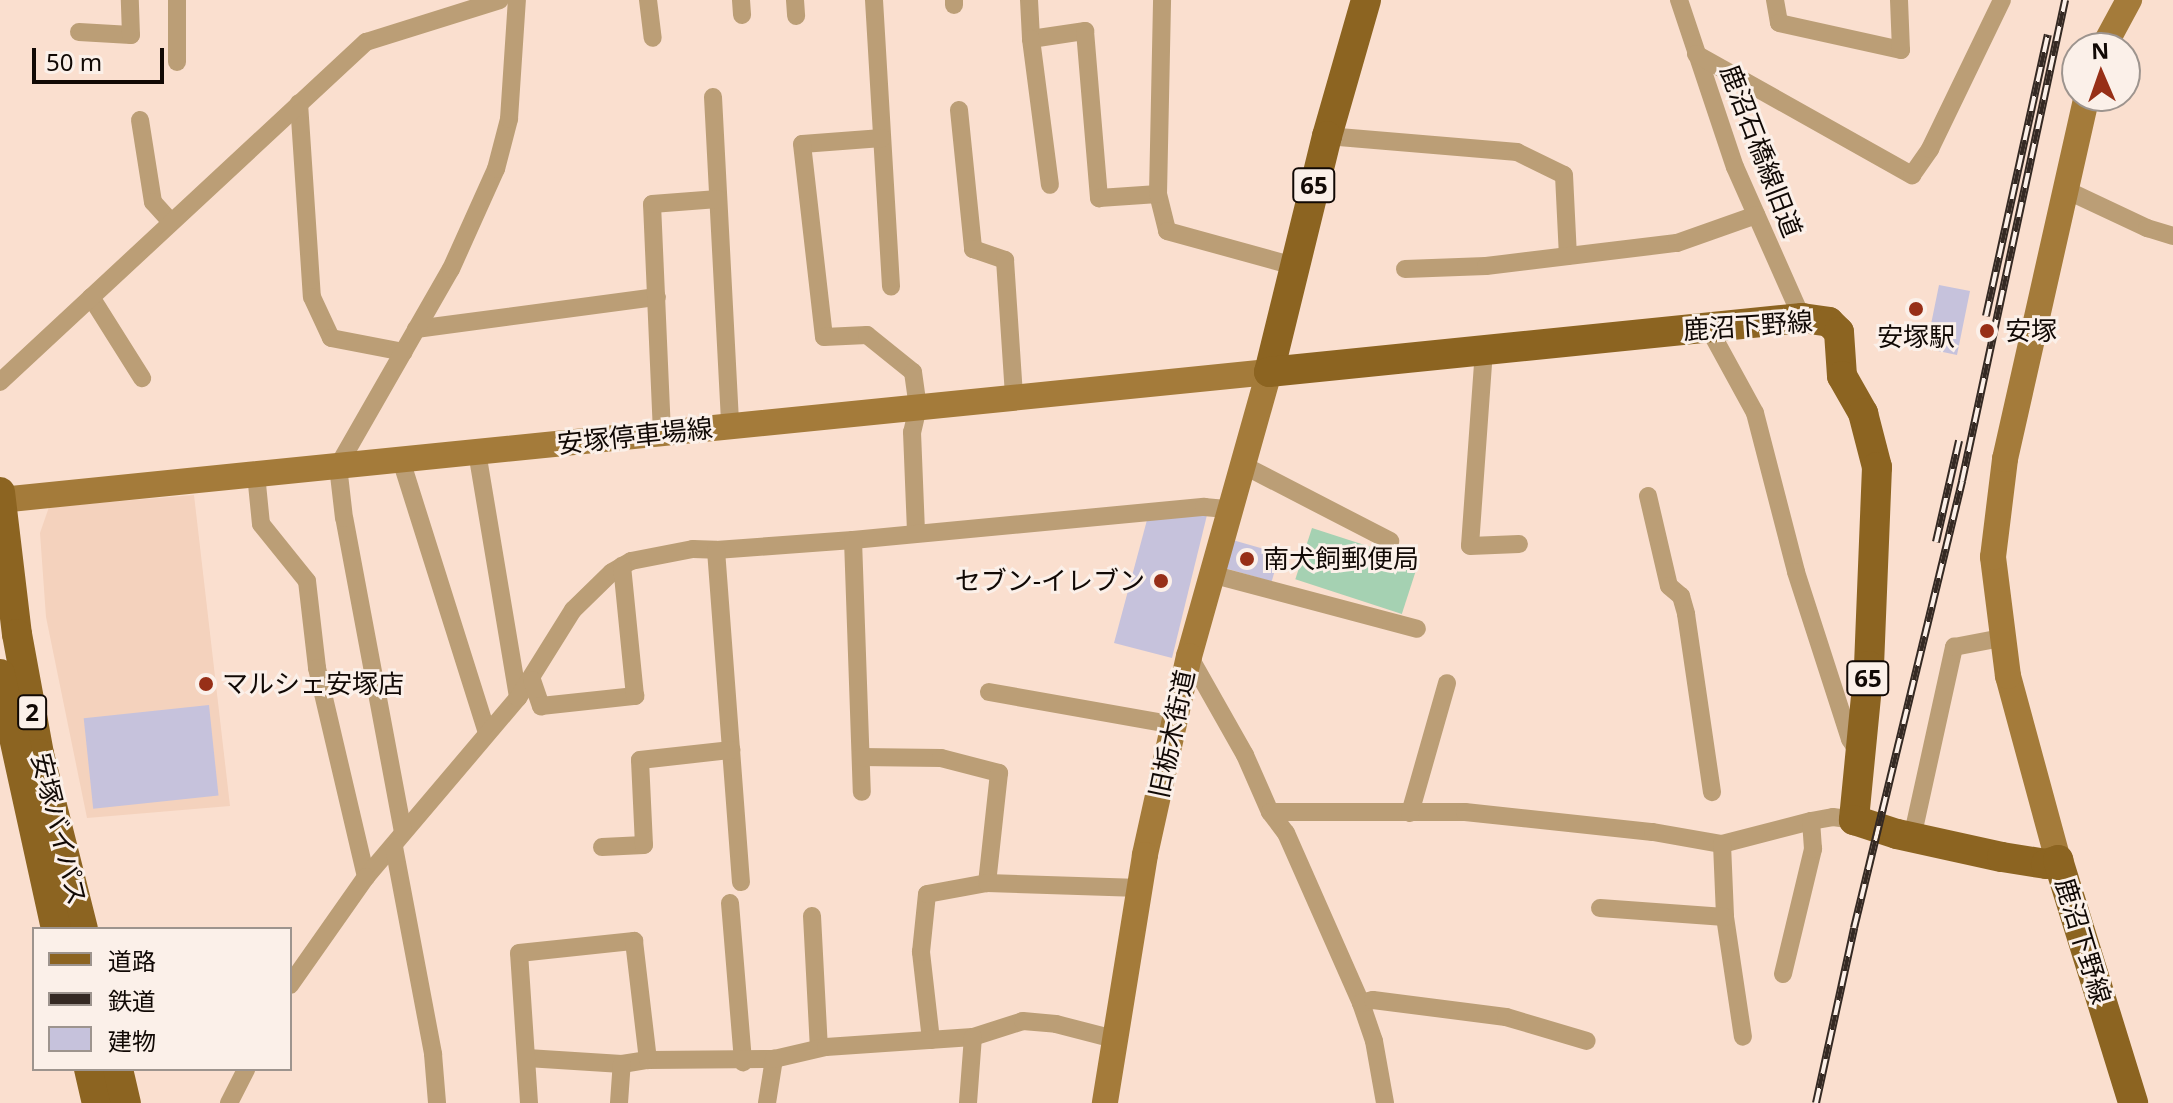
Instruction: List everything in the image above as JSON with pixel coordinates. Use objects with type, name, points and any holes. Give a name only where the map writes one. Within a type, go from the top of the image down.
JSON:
[{"type":"main road","name":"65","points":[[1269,372],[1327,136],[1366,0]]},
{"type":"main road","name":"鹿沼下野線","points":[[1269,372],[1802,318],[1829,322],[1839,332],[1842,376],[1863,413],[1877,467],[1863,758],[1854,820],[1912,838],[2033,863],[2058,860],[2133,1103]]},
{"type":"main road","name":"安塚バイパス","points":[[0,492],[17,634],[39,754],[82,927]]},
{"type":"main road","name":"安塚バイパス","points":[[0,674],[56,927]]},
{"type":"main road","points":[[89,1071],[97,1103]]},
{"type":"main road","points":[[118,1071],[126,1103]]},
{"type":"street","points":[[79,32],[131,35],[130,0]]},
{"type":"street","points":[[177,0],[177,62]]},
{"type":"street","points":[[0,382],[366,42],[500,0]]},
{"type":"street","points":[[437,1103],[433,1054],[338,466],[372,401],[451,269],[496,169],[509,119],[517,0]]},
{"type":"street","points":[[648,0],[653,38]]},
{"type":"street","points":[[874,0],[891,286]]},
{"type":"street","points":[[1029,0],[1031,39],[1050,185]]},
{"type":"street","points":[[1162,0],[1158,194],[1167,231],[1294,266]]},
{"type":"street","name":"鹿沼石橋線旧道","points":[[1679,0],[1735,167],[1802,318]]},
{"type":"street","points":[[1775,0],[1779,23],[1901,50],[1899,0]]},
{"type":"street","points":[[1696,54],[1912,175],[1930,149],[2002,0]]},
{"type":"street","points":[[2112,32],[2129,0]]},
{"type":"street","points":[[1031,39],[1085,31],[1099,198],[1158,194]]},
{"type":"street","points":[[713,97],[730,426]]},
{"type":"street","points":[[299,103],[312,297],[331,338],[404,352]]},
{"type":"street","points":[[959,110],[973,249],[1005,260],[1014,397]]},
{"type":"street","points":[[2058,860],[2008,676],[1993,557],[1998,506],[2083,112]]},
{"type":"street","points":[[140,120],[153,202],[171,222]]},
{"type":"street","points":[[1327,136],[1517,152],[1552,169],[1564,175],[1568,256]]},
{"type":"street","points":[[882,138],[802,144],[824,337],[867,335],[913,372],[918,407],[912,432],[916,532]]},
{"type":"street","points":[[2064,189],[2173,236]]},
{"type":"street","points":[[662,433],[652,204],[718,199]]},
{"type":"street","points":[[1405,269],[1486,266],[1677,243],[1756,215]]},
{"type":"street","points":[[91,297],[142,378]]},
{"type":"street","points":[[416,329],[657,297]]},
{"type":"street","points":[[1708,327],[1755,413],[1796,572],[1850,739],[1863,758]]},
{"type":"street","points":[[1484,350],[1470,546],[1519,544]]},
{"type":"street","name":"安塚停車場線","points":[[0,500],[1269,372]]},
{"type":"street","name":"旧栃木街道","points":[[1105,1103],[1140,888],[1189,656],[1269,372]]},
{"type":"street","points":[[477,452],[518,698]]},
{"type":"street","points":[[401,460],[487,733]]},
{"type":"street","points":[[1241,464],[1390,541]]},
{"type":"street","points":[[256,474],[261,524],[307,581],[317,668],[366,877]]},
{"type":"street","points":[[1648,496],[1669,586],[1681,596],[1686,614],[1712,792]]},
{"type":"street","points":[[292,982],[366,877],[532,680],[573,610],[622,566],[662,553],[853,540],[1204,507],[1229,509]]},
{"type":"street","points":[[853,540],[862,792]]},
{"type":"street","points":[[716,550],[741,882]]},
{"type":"street","points":[[532,680],[541,706],[635,696],[622,566]]},
{"type":"street","points":[[1211,574],[1417,629]]},
{"type":"street","points":[[1912,838],[1954,647],[2001,638]]},
{"type":"street","points":[[1189,656],[1245,755],[1270,812],[1286,833],[1361,1003],[1374,1041],[1385,1103]]},
{"type":"street","points":[[1410,813],[1447,683]]},
{"type":"street","points":[[989,692],[1174,725]]},
{"type":"street","points":[[602,847],[644,845],[640,760],[731,750]]},
{"type":"street","points":[[861,757],[941,758],[999,773],[987,883]]},
{"type":"street","points":[[1270,812],[1465,812],[1653,832],[1722,844],[1811,821],[1845,817],[1854,820]]},
{"type":"street","points":[[1783,974],[1813,849],[1811,821]]},
{"type":"street","points":[[1722,844],[1725,917],[1743,1037]]},
{"type":"street","points":[[931,1040],[921,952],[927,894],[987,883],[1140,888]]},
{"type":"street","points":[[730,903],[743,1062]]},
{"type":"street","points":[[1600,908],[1725,917]]},
{"type":"street","points":[[812,916],[819,1048]]},
{"type":"street","points":[[529,1103],[519,953],[634,941],[648,1060]]},
{"type":"street","points":[[1361,1003],[1373,1000],[1506,1017],[1587,1041]]},
{"type":"street","points":[[527,1058],[622,1064],[648,1060],[743,1062],[774,1059],[819,1048],[973,1037],[1023,1021],[1056,1024],[1114,1039]]},
{"type":"street","points":[[968,1103],[973,1037]]},
{"type":"street","points":[[767,1103],[774,1059]]},
{"type":"street","points":[[619,1103],[622,1064]]},
{"type":"street","points":[[229,1103],[245,1071]]},
{"type":"shaded area","points":[[194,495],[230,806],[87,818],[46,617],[40,533],[49,507]]},
{"type":"green space","points":[[1312,528],[1419,563],[1402,614],[1295,579]]},
{"type":"building","points":[[1939,285],[1970,291],[1957,355],[1938,351],[1941,336],[1929,334]]},
{"type":"building","name":"セブン-イレブン","points":[[1207,515],[1172,658],[1114,643],[1147,520]]},
{"type":"building","name":"南犬飼郵便局","points":[[1222,537],[1280,554],[1272,581],[1214,565]]},
{"type":"building","points":[[209,705],[219,796],[93,809],[84,718]]},
{"type":"railway","points":[[1816,1103],[1854,928],[1962,481],[2065,0]]},
{"type":"railway","points":[[1986,316],[2048,35]]},
{"type":"railway","points":[[1936,542],[1959,441]]},
{"type":"place","name":"安塚駅","points":[[1916,309]]},
{"type":"place","name":"安塚","points":[[1987,331]]},
{"type":"place","name":"南犬飼郵便局","points":[[1247,559]]},
{"type":"place","name":"セブン-イレブン","points":[[1161,581]]},
{"type":"place","name":"マルシェ安塚店","points":[[206,684]]}]
